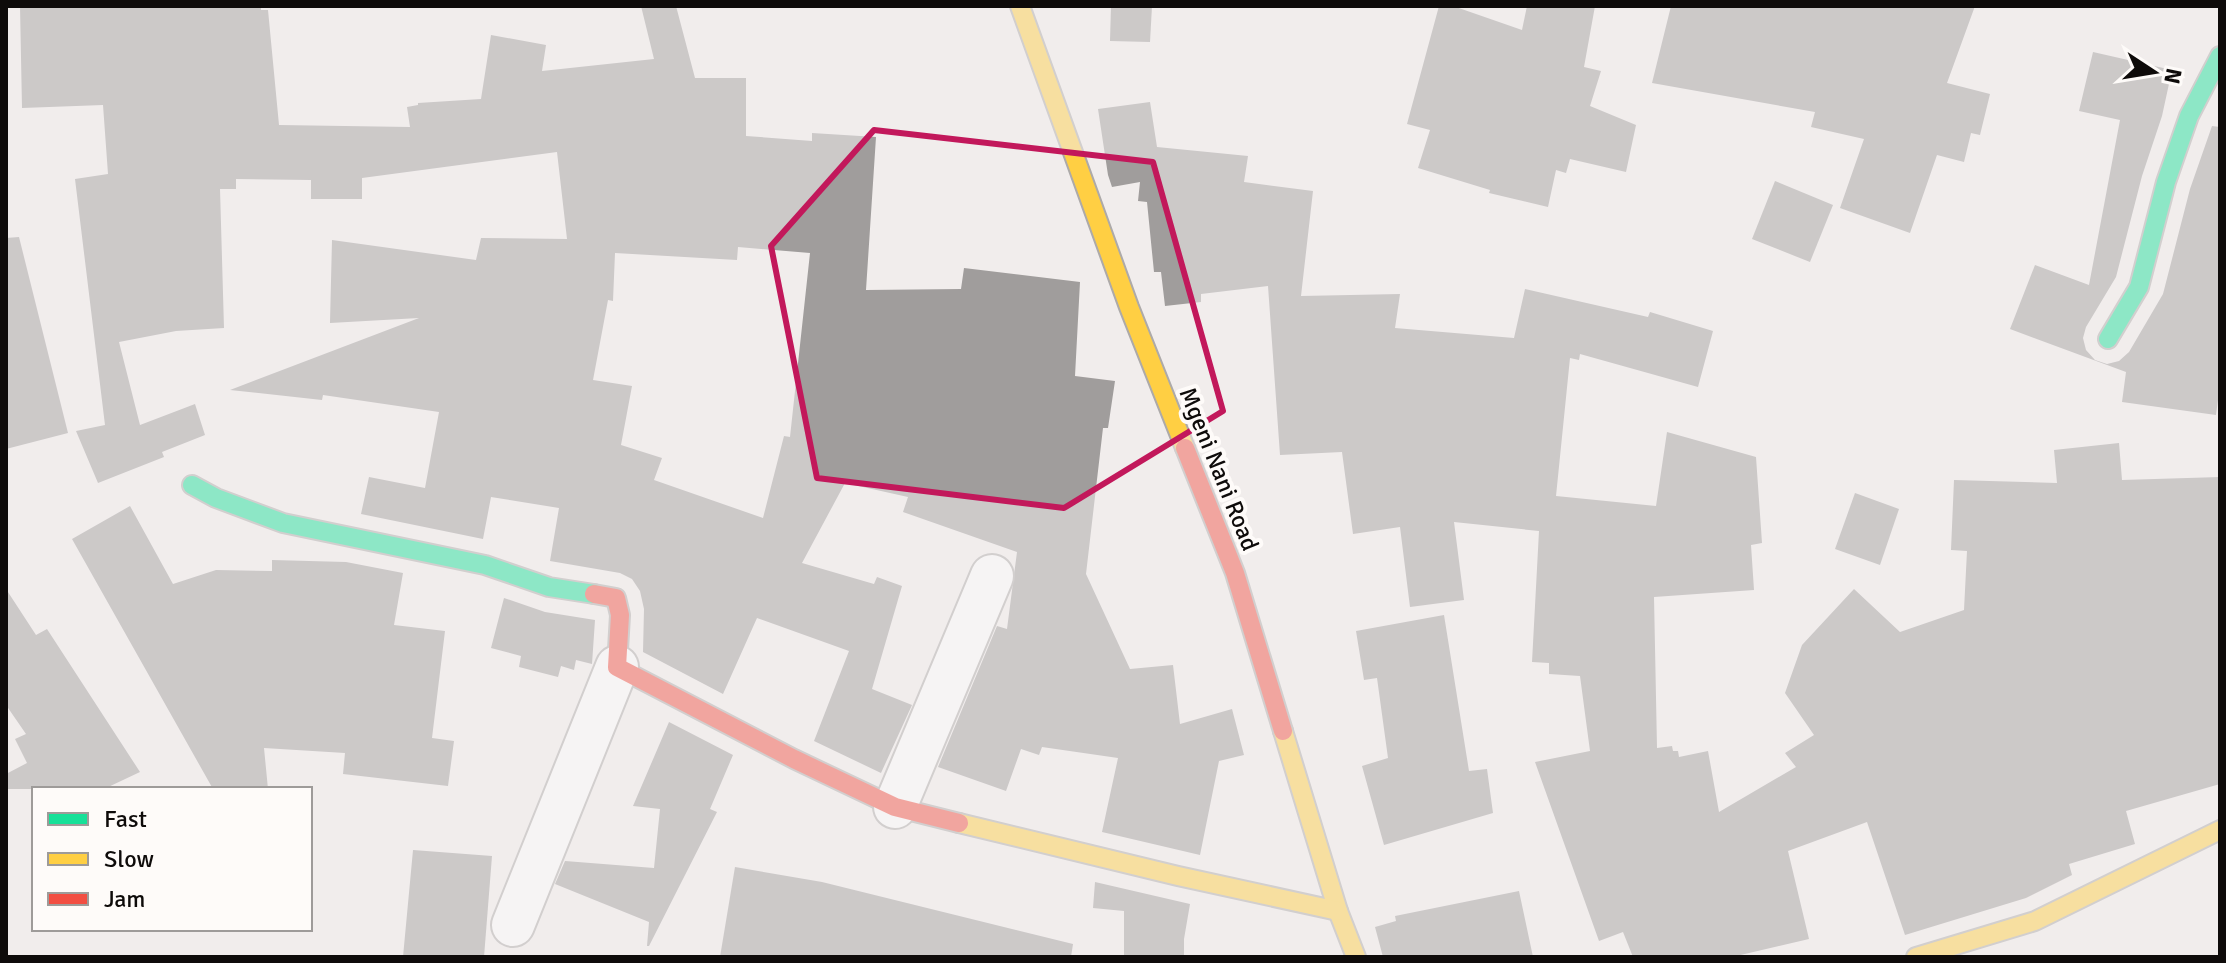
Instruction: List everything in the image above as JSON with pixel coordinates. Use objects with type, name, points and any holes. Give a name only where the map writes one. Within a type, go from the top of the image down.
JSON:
[{"type":"street","name":"Mgeni Nani Road","points":[[1020,6],[1129,307],[1235,573],[1338,911],[1356,957]]},
{"type":"street","points":[[2108,339],[2139,287],[2171,169],[2189,116],[2220,56]]},
{"type":"street","points":[[192,485],[216,498],[283,523],[485,565],[549,587],[616,598],[620,615],[617,667],[513,925]]},
{"type":"street","points":[[895,807],[992,576]]},
{"type":"street","points":[[617,667],[794,759],[895,807],[1178,876],[1338,911]]},
{"type":"street","points":[[1916,957],[2035,921],[2217,839]]},
{"type":"highlighted area","points":[[874,130],[1153,162],[1223,411],[1064,508],[817,478],[771,246]]},
{"type":"building","points":[[20,6],[261,6],[261,10],[268,10],[279,125],[410,127],[407,107],[418,103],[481,99],[491,35],[546,45],[542,71],[654,59],[641,6],[676,6],[695,78],[746,78],[746,136],[812,141],[812,133],[876,137],[866,290],[961,289],[964,268],[1080,282],[1075,376],[1115,381],[1108,428],[1103,428],[1086,574],[1130,669],[1173,665],[1180,724],[1232,709],[1244,755],[1219,761],[1200,855],[1102,832],[1118,758],[1042,747],[1039,755],[1021,749],[1006,791],[938,767],[997,626],[1007,629],[1017,552],[903,512],[908,497],[845,483],[802,563],[874,584],[877,577],[902,586],[872,689],[912,705],[881,773],[814,741],[849,651],[757,618],[723,694],[643,652],[644,609],[640,591],[632,579],[620,573],[550,561],[559,508],[491,497],[483,539],[361,514],[369,477],[425,488],[439,412],[323,395],[322,400],[230,390],[419,318],[330,323],[332,240],[476,260],[481,238],[567,239],[557,152],[362,178],[362,199],[311,199],[311,180],[236,179],[236,189],[220,189],[224,328],[176,331],[119,342],[140,425],[195,404],[205,435],[162,452],[164,457],[98,483],[76,431],[105,425],[75,179],[108,174],[103,105],[22,108]],"holes":[[[738,247],[810,253],[790,437],[784,436],[763,518],[654,480],[662,458],[621,445],[632,386],[593,380],[608,300],[613,301],[615,253],[737,260]]]},
{"type":"building","points":[[1111,6],[1152,6],[1150,42],[1110,41]]},
{"type":"building","points":[[1439,6],[1453,6],[1522,30],[1527,6],[1595,6],[1584,67],[1601,71],[1590,106],[1636,125],[1626,172],[1570,159],[1566,173],[1556,170],[1548,207],[1489,193],[1490,190],[1418,168],[1430,130],[1407,124]]},
{"type":"building","points":[[1671,6],[1975,6],[1947,83],[1990,94],[1980,135],[1971,133],[1964,162],[1937,155],[1910,233],[1840,208],[1864,139],[1811,127],[1815,112],[1652,83]]},
{"type":"building","points":[[2093,52],[2172,70],[2116,277],[2086,327],[2083,338],[2086,350],[2095,360],[2107,364],[2119,361],[2129,352],[2163,294],[2190,189],[2212,126],[2220,127],[2220,385],[2216,415],[2122,402],[2126,372],[2010,329],[2035,265],[2089,285],[2120,120],[2079,111]]},
{"type":"building","points":[[1150,102],[1157,147],[1248,156],[1244,182],[1313,191],[1301,296],[1400,294],[1395,328],[1514,338],[1525,289],[1648,317],[1650,312],[1713,331],[1698,387],[1580,354],[1579,360],[1570,358],[1556,496],[1656,506],[1667,432],[1756,457],[1762,543],[1751,545],[1754,590],[1654,597],[1657,748],[1672,746],[1679,757],[1708,751],[1719,812],[1796,767],[1785,753],[1814,735],[1785,693],[1802,645],[1854,589],[1900,632],[1964,610],[1967,551],[1951,550],[1954,480],[2057,483],[2054,450],[2119,443],[2122,480],[2220,477],[2220,784],[2126,811],[2135,844],[2069,864],[2072,875],[2026,898],[1905,935],[1867,822],[1788,851],[1809,939],[1732,957],[1633,957],[1623,932],[1599,941],[1535,762],[1590,751],[1580,676],[1549,674],[1549,663],[1532,662],[1539,531],[1454,522],[1464,600],[1410,607],[1400,527],[1353,534],[1342,452],[1280,455],[1268,286],[1201,294],[1201,302],[1165,306],[1161,272],[1154,272],[1147,202],[1138,201],[1140,182],[1112,187],[1098,109]]},
{"type":"building","points":[[1775,181],[1833,205],[1810,262],[1752,239]]},
{"type":"building","points":[[19,237],[68,433],[6,449],[6,238]]},
{"type":"building","points":[[1855,493],[1899,509],[1880,565],[1835,549]]},
{"type":"building","points":[[130,506],[173,584],[216,570],[272,571],[272,560],[346,562],[403,573],[394,625],[445,631],[432,738],[454,741],[448,786],[343,774],[345,753],[264,748],[268,787],[212,787],[72,539]]},
{"type":"building","points":[[6,589],[36,635],[47,629],[140,772],[108,787],[6,789],[6,774],[27,763],[15,739],[26,734],[6,705]]},
{"type":"building","points":[[504,598],[545,612],[595,620],[592,664],[576,660],[574,670],[561,666],[558,677],[519,667],[521,656],[491,648]]},
{"type":"building","points":[[1444,615],[1469,771],[1487,769],[1493,813],[1384,845],[1362,766],[1388,758],[1377,678],[1364,680],[1356,631]]},
{"type":"building","points":[[669,722],[733,755],[710,809],[717,812],[647,946],[649,922],[555,884],[565,861],[654,868],[660,809],[633,806]]},
{"type":"building","points":[[413,850],[492,856],[484,957],[403,957]]},
{"type":"building","points":[[735,867],[822,882],[1073,944],[1071,957],[720,957]]},
{"type":"building","points":[[1095,882],[1190,904],[1184,957],[1124,957],[1124,911],[1093,908]]},
{"type":"building","points":[[1519,891],[1533,957],[1383,957],[1375,927],[1396,921],[1395,916]]},
{"type":"traffic: fast","points":[[2108,339],[2139,287],[2166,182],[2189,116],[2220,56]]},
{"type":"traffic: fast","points":[[192,485],[216,498],[283,523],[485,565],[549,587],[594,594]]},
{"type":"traffic: slow","points":[[1020,6],[1129,307],[1185,448]]},
{"type":"traffic: slow","points":[[1283,731],[1338,911],[1356,957]]},
{"type":"traffic: slow","points":[[959,823],[1338,911]]},
{"type":"traffic: slow","points":[[1916,957],[2035,921],[2220,830]]},
{"type":"traffic: jam","points":[[1185,448],[1235,573],[1283,731]]},
{"type":"traffic: jam","points":[[594,594],[616,598],[620,615],[617,667],[794,759],[895,807],[959,823]]}]
